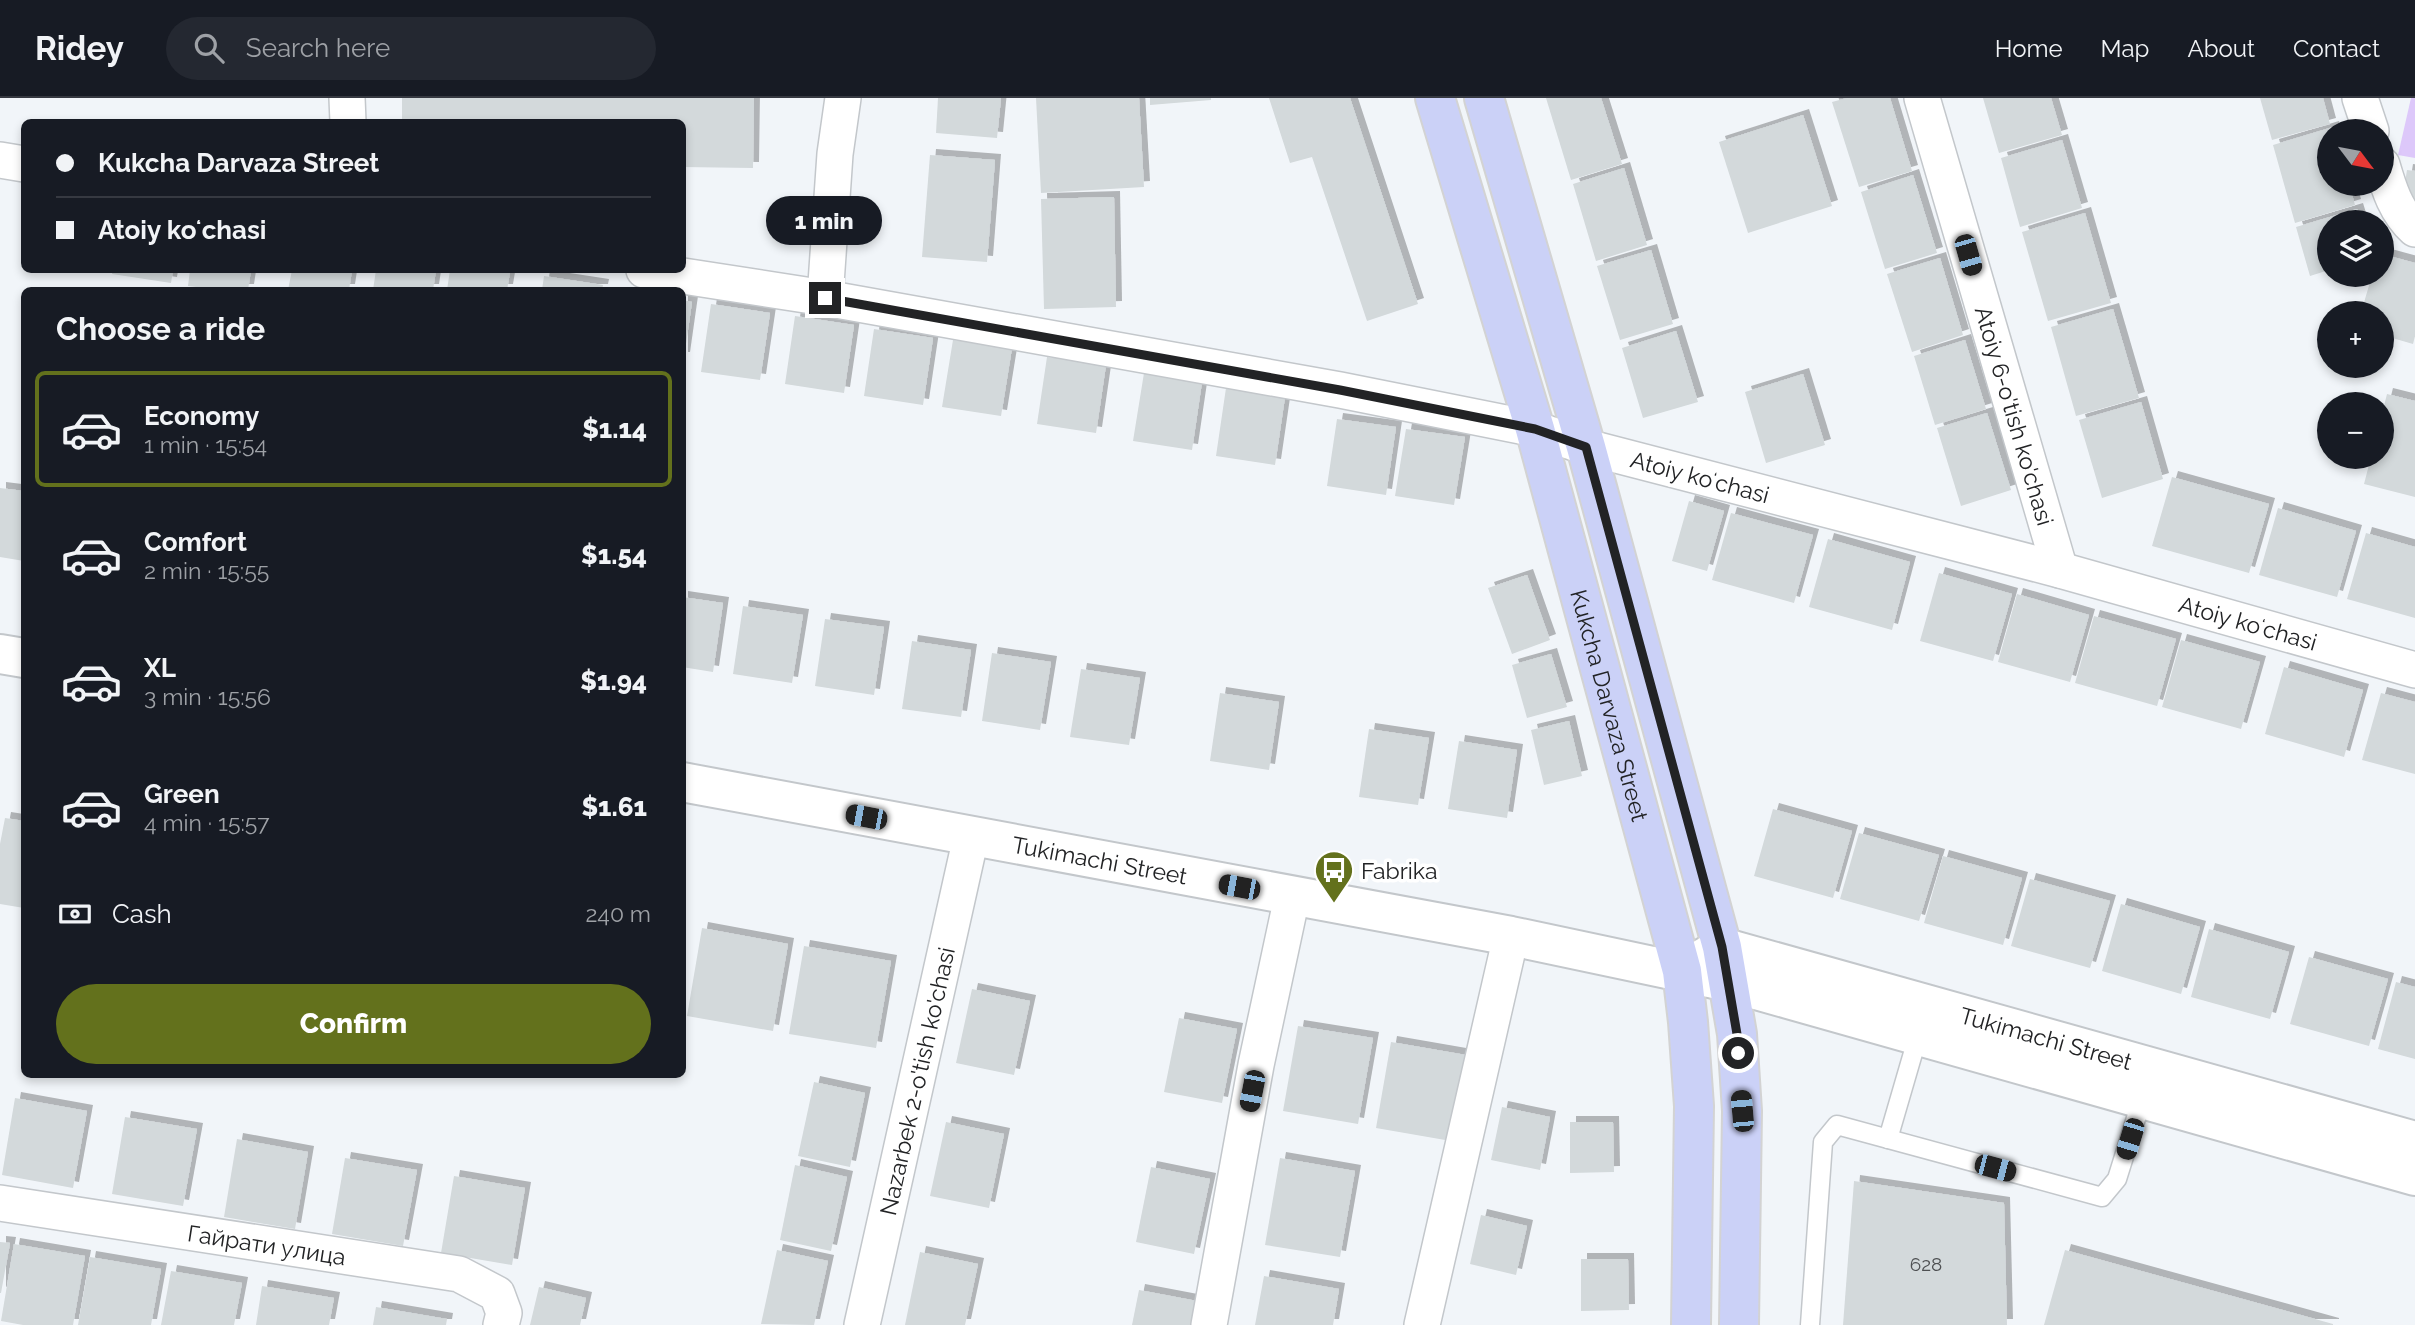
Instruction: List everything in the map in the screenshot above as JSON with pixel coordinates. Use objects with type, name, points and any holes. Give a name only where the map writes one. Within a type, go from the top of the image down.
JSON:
[{"type":"main road","name":"Kukcha Darvaza Street","points":[[1436,98],[1535,429],[1682,971],[1694,1106],[1691,1325]]},
{"type":"main road","name":"Kukcha Darvaza Street","points":[[1484,98],[1586,447],[1725,964],[1737,1034],[1742,1111],[1739,1325]]},
{"type":"main road","points":[[0,653],[21,657]]},
{"type":"main road","name":"Tukimachi Street","points":[[686,783],[1511,936],[1682,971]]},
{"type":"main road","name":"Tukimachi Street","points":[[1725,964],[1918,1036],[2142,1099],[2234,1108],[2415,1141]]},
{"type":"main road","name":"Tukimachi Street","points":[[1725,964],[2234,1108],[2415,1177]]},
{"type":"main road","points":[[1682,971],[1725,964]]},
{"type":"street","points":[[347,98],[348,119]]},
{"type":"street","points":[[825,298],[835,154],[843,98]]},
{"type":"street","name":"Atoiy 6-o'tish ko'chasi","points":[[1922,98],[2060,570]]},
{"type":"street","points":[[2360,98],[2367,119]]},
{"type":"street","points":[[0,160],[21,164]]},
{"type":"street","points":[[2392,196],[2406,220],[2415,229]]},
{"type":"street","name":"Atoiy koʻchasi","points":[[663,273],[825,298],[1340,390],[1535,429],[1586,447],[2060,570],[2415,670]]},
{"type":"street","name":"Nazarbek 2-o'tish ko'chasi","points":[[862,1325],[971,837]]},
{"type":"street","points":[[1209,1325],[1256,1065],[1292,897]]},
{"type":"street","points":[[1422,1325],[1511,936]]},
{"type":"street","name":"Гайрати улица","points":[[0,1203],[459,1274],[497,1294],[503,1313],[501,1325]]},
{"type":"lane","points":[[1888,1139],[1918,1036]]},
{"type":"lane","points":[[1810,1325],[1823,1142],[1837,1125],[2102,1197],[2117,1179],[2142,1099]]},
{"type":"shaded area","points":[[2411,98],[2415,98],[2415,158],[2398,155]]},
{"type":"building","points":[[402,98],[754,98],[753,168],[686,167],[686,119],[402,119]]},
{"type":"building","points":[[938,98],[1001,98],[997,138],[936,133]]},
{"type":"building","points":[[1036,98],[1139,98],[1144,187],[1041,193]]},
{"type":"building","points":[[1150,98],[1211,98],[1211,100],[1150,105]]},
{"type":"building","points":[[1269,98],[1350,98],[1418,304],[1367,321],[1312,157],[1290,163]]},
{"type":"building","points":[[1546,98],[1601,98],[1622,164],[1571,180]]},
{"type":"building","points":[[1847,98],[1890,98],[1912,171],[1859,187],[1832,102]]},
{"type":"building","points":[[1983,98],[2051,98],[2062,135],[1999,153]]},
{"type":"building","points":[[2260,98],[2323,98],[2329,119],[2317,119],[2317,128],[2272,140]]},
{"type":"building","points":[[1803,115],[1832,206],[1748,233],[1719,142]]},
{"type":"building","points":[[2317,132],[2317,196],[2352,196],[2355,205],[2338,210],[2317,210],[2317,216],[2295,223],[2273,145]]},
{"type":"building","points":[[2062,140],[2082,208],[2020,227],[2001,158]]},
{"type":"building","points":[[930,155],[995,160],[987,262],[922,257]]},
{"type":"building","points":[[1624,168],[1647,245],[1596,261],[1573,184]]},
{"type":"building","points":[[2407,170],[2415,171],[2415,202],[2402,201]]},
{"type":"building","points":[[1913,175],[1937,253],[1885,269],[1861,192]]},
{"type":"building","points":[[1114,197],[1116,307],[1044,309],[1041,199]]},
{"type":"building","points":[[2085,213],[2111,303],[2048,321],[2022,232]]},
{"type":"building","points":[[2317,221],[2317,274],[2310,276],[2296,227]]},
{"type":"building","points":[[1651,250],[1673,324],[1620,340],[1597,266]]},
{"type":"building","points":[[2394,257],[2415,263],[2413,344],[2394,338],[2394,301],[2364,301],[2369,287],[2394,287]]},
{"type":"building","points":[[1940,258],[1963,335],[1912,352],[1887,274]]},
{"type":"building","points":[[112,273],[173,273],[171,283]]},
{"type":"building","points":[[190,273],[251,273],[248,287],[188,286]]},
{"type":"building","points":[[291,273],[352,273],[349,287],[289,287]]},
{"type":"building","points":[[376,273],[436,273],[433,287],[373,287]]},
{"type":"building","points":[[450,273],[510,273],[508,287],[447,287]]},
{"type":"building","points":[[544,276],[603,285],[603,287],[542,287]]},
{"type":"building","points":[[686,301],[692,302],[686,344]]},
{"type":"building","points":[[711,304],[770,313],[760,380],[701,372]]},
{"type":"building","points":[[2113,309],[2139,398],[2076,416],[2051,327]]},
{"type":"building","points":[[795,316],[854,325],[844,393],[785,384]]},
{"type":"building","points":[[874,329],[933,338],[923,405],[864,396]]},
{"type":"building","points":[[1676,331],[1698,402],[1643,418],[1622,348]]},
{"type":"building","points":[[953,340],[1012,348],[1001,416],[942,407]]},
{"type":"building","points":[[1965,340],[1986,409],[1935,425],[1914,356]]},
{"type":"building","points":[[1047,357],[1106,365],[1096,433],[1037,424]]},
{"type":"building","points":[[1144,373],[1202,382],[1192,450],[1133,441]]},
{"type":"building","points":[[1803,374],[1825,445],[1766,463],[1745,392]]},
{"type":"building","points":[[1226,388],[1285,397],[1275,465],[1216,456]]},
{"type":"building","points":[[2394,396],[2415,401],[2415,497],[2364,484],[2368,469],[2394,469]]},
{"type":"building","points":[[2141,402],[2163,479],[2102,498],[2079,420]]},
{"type":"building","points":[[1987,413],[2011,490],[1961,506],[1937,428]]},
{"type":"building","points":[[1337,419],[1396,427],[1386,495],[1327,486]]},
{"type":"building","points":[[1406,429],[1465,437],[1454,505],[1395,496]]},
{"type":"building","points":[[2172,477],[2269,504],[2249,573],[2152,546]]},
{"type":"building","points":[[0,488],[21,491],[21,560],[0,557]]},
{"type":"building","points":[[1689,501],[1724,511],[1707,571],[1672,561]]},
{"type":"building","points":[[2278,508],[2356,531],[2337,597],[2259,575]]},
{"type":"building","points":[[1731,513],[1813,535],[1794,603],[1712,580]]},
{"type":"building","points":[[2366,533],[2415,547],[2415,618],[2347,599]]},
{"type":"building","points":[[1828,539],[1910,562],[1892,630],[1809,607]]},
{"type":"building","points":[[1939,573],[2012,594],[1993,661],[1920,641]]},
{"type":"building","points":[[1527,575],[1550,640],[1512,654],[1488,588]]},
{"type":"building","points":[[2017,594],[2089,615],[2070,682],[1998,662]]},
{"type":"building","points":[[686,598],[723,603],[713,672],[686,668]]},
{"type":"building","points":[[743,606],[803,615],[792,683],[733,674]]},
{"type":"building","points":[[2094,616],[2176,639],[2157,706],[2075,683]]},
{"type":"building","points":[[825,619],[884,627],[874,695],[815,686]]},
{"type":"building","points":[[2181,640],[2260,662],[2241,729],[2162,707]]},
{"type":"building","points":[[912,641],[971,650],[961,717],[902,709]]},
{"type":"building","points":[[992,653],[1051,662],[1040,730],[982,721]]},
{"type":"building","points":[[1551,654],[1567,707],[1527,718],[1512,665]]},
{"type":"building","points":[[2284,667],[2363,690],[2344,757],[2265,734]]},
{"type":"building","points":[[1081,669],[1140,678],[1129,745],[1070,737]]},
{"type":"building","points":[[1220,693],[1279,702],[1269,770],[1210,761]]},
{"type":"building","points":[[2381,693],[2415,702],[2415,774],[2362,760]]},
{"type":"building","points":[[1569,721],[1582,776],[1544,785],[1531,730]]},
{"type":"building","points":[[1369,729],[1429,738],[1418,805],[1359,797]]},
{"type":"building","points":[[1459,741],[1517,750],[1507,818],[1448,809]]},
{"type":"building","points":[[1773,809],[1852,831],[1833,898],[1754,876]]},
{"type":"building","points":[[5,818],[21,821],[21,908],[0,904],[0,844]]},
{"type":"building","points":[[1859,833],[1939,855],[1919,921],[1840,899]]},
{"type":"building","points":[[1943,856],[2022,878],[2003,945],[1924,923]]},
{"type":"building","points":[[2030,879],[2110,901],[2090,968],[2011,946]]},
{"type":"building","points":[[2121,904],[2200,927],[2181,994],[2102,971]]},
{"type":"building","points":[[702,928],[788,944],[773,1031],[687,1016]]},
{"type":"building","points":[[2209,929],[2289,952],[2270,1019],[2191,997]]},
{"type":"building","points":[[804,946],[891,961],[876,1048],[789,1034]]},
{"type":"building","points":[[2309,957],[2388,979],[2369,1046],[2290,1024]]},
{"type":"building","points":[[2396,982],[2415,987],[2415,1059],[2378,1049]]},
{"type":"building","points":[[972,989],[1030,1001],[1014,1075],[956,1063]]},
{"type":"building","points":[[1179,1018],[1237,1029],[1222,1103],[1164,1092]]},
{"type":"building","points":[[1298,1026],[1373,1038],[1358,1124],[1283,1111]]},
{"type":"building","points":[[1391,1042],[1466,1055],[1451,1141],[1376,1128]]},
{"type":"building","points":[[814,1082],[865,1093],[850,1167],[798,1156]]},
{"type":"building","points":[[15,1098],[87,1111],[73,1188],[2,1175]]},
{"type":"building","points":[[1502,1107],[1550,1117],[1540,1170],[1491,1160]]},
{"type":"building","points":[[125,1117],[197,1129],[183,1206],[112,1194]]},
{"type":"building","points":[[946,1122],[1004,1134],[989,1208],[930,1196]]},
{"type":"building","points":[[1570,1122],[1613,1122],[1614,1172],[1570,1173]]},
{"type":"building","points":[[237,1139],[308,1152],[295,1229],[224,1217]]},
{"type":"building","points":[[345,1158],[417,1170],[403,1246],[332,1234]]},
{"type":"building","points":[[1280,1158],[1355,1171],[1340,1257],[1265,1245]]},
{"type":"building","points":[[795,1165],[847,1177],[831,1251],[780,1240]]},
{"type":"building","points":[[1151,1167],[1210,1179],[1194,1254],[1136,1242]]},
{"type":"building","points":[[454,1176],[525,1188],[512,1265],[441,1253]]},
{"type":"building","points":[[1854,1181],[2004,1203],[2007,1325],[1843,1325]]},
{"type":"building","points":[[1481,1215],[1527,1226],[1516,1275],[1470,1264]]},
{"type":"building","points":[[0,1242],[10,1243],[1,1293],[0,1293]]},
{"type":"building","points":[[14,1244],[85,1256],[73,1325],[23,1325],[1,1321]]},
{"type":"building","points":[[777,1250],[828,1261],[814,1325],[761,1324]]},
{"type":"building","points":[[2065,1250],[2333,1324],[2333,1325],[2044,1325]]},
{"type":"building","points":[[920,1252],[978,1264],[965,1325],[905,1325]]},
{"type":"building","points":[[90,1257],[161,1269],[151,1325],[78,1325]]},
{"type":"building","points":[[1581,1259],[1628,1259],[1629,1310],[1581,1311]]},
{"type":"building","points":[[171,1271],[242,1283],[234,1325],[161,1325]]},
{"type":"building","points":[[1264,1276],[1339,1289],[1333,1325],[1255,1325]]},
{"type":"building","points":[[262,1286],[334,1298],[329,1325],[256,1325]]},
{"type":"building","points":[[539,1287],[586,1298],[580,1325],[530,1325]]},
{"type":"building","points":[[1139,1290],[1197,1301],[1192,1325],[1132,1325]]},
{"type":"building","points":[[376,1307],[447,1319],[446,1325],[373,1325]]},
{"type":"place","name":"Fabrika","points":[[1334,904]]},
{"type":"route","points":[[825,298],[1340,390],[1535,429],[1586,447],[1722,947],[1738,1053]]}]
